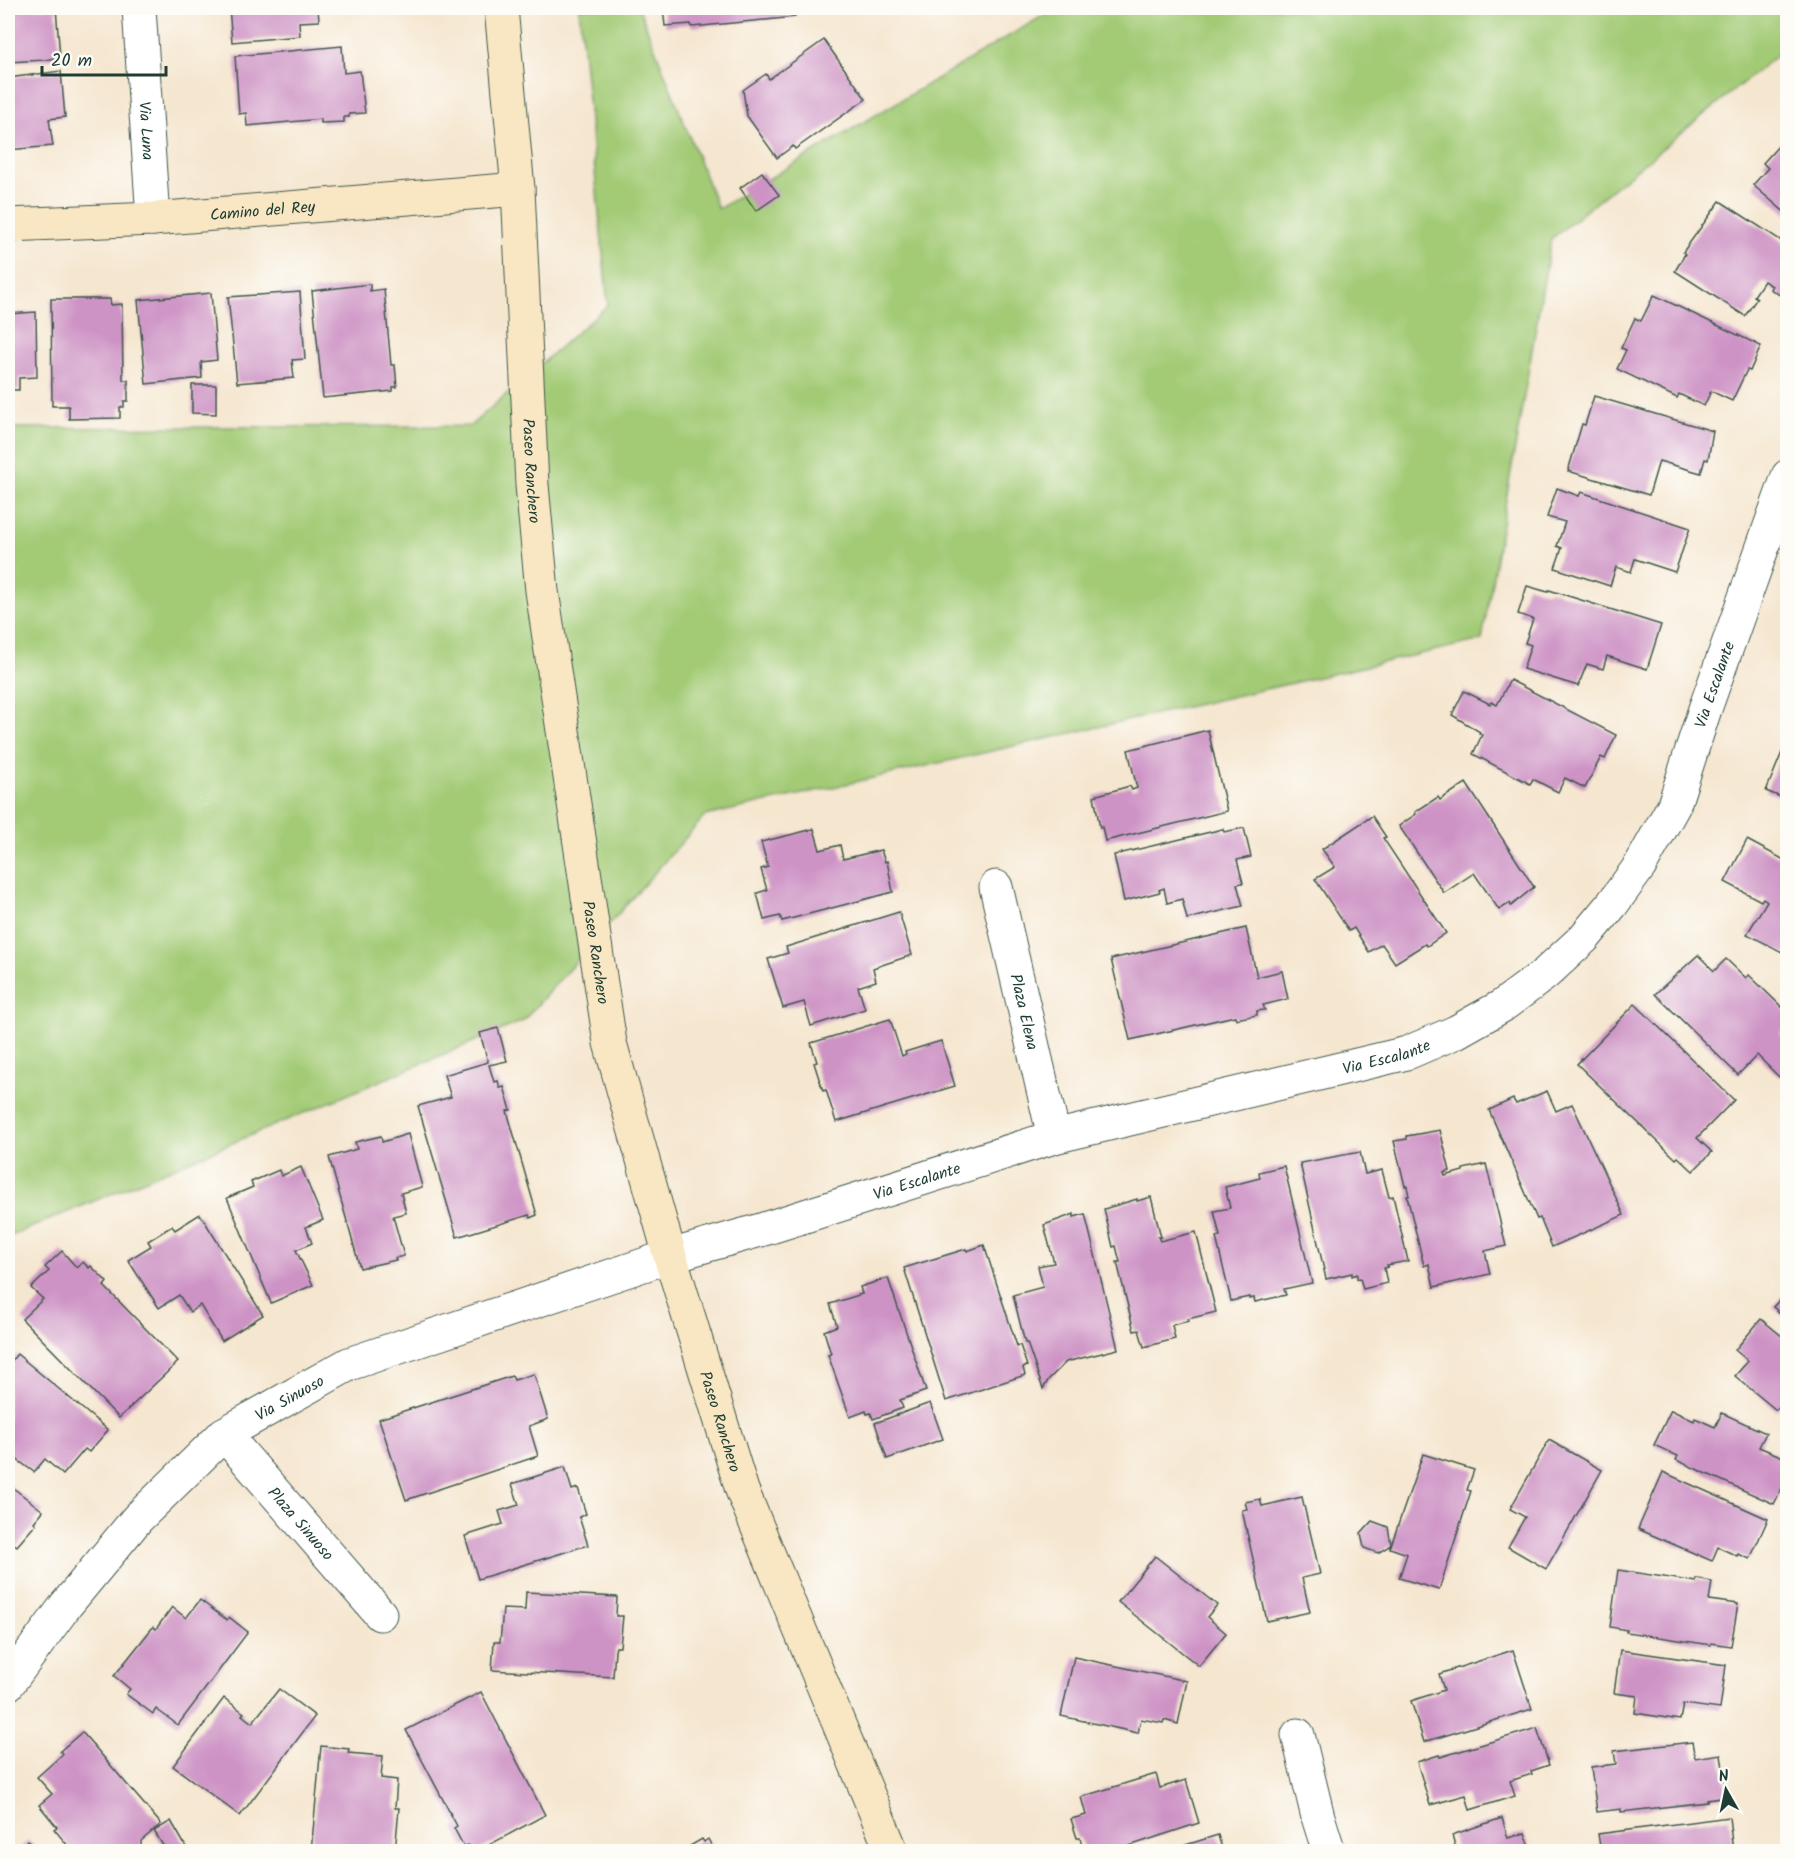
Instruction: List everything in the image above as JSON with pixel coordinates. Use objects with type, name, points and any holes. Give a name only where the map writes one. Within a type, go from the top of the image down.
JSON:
[{"type":"main road","name":"Paseo Ranchero","points":[[501,8],[518,189],[532,485],[542,591],[610,1043],[670,1256],[742,1490],[892,1851]]},
{"type":"main road","name":"Camino del Rey","points":[[8,225],[153,219],[518,189]]},
{"type":"street","name":"Via Luna","points":[[139,8],[153,219]]},
{"type":"street","name":"Via Escalante","points":[[670,1256],[764,1229],[1054,1137],[1407,1053],[1456,1032],[1502,1006],[1545,974],[1584,938],[1640,866],[1674,805],[1788,476]]},
{"type":"street","name":"Plaza Elena","points":[[996,887],[1054,1137]]},
{"type":"street","name":"Via Sinuoso","points":[[8,1684],[66,1605],[137,1519],[224,1434],[349,1364],[670,1256]]},
{"type":"street","name":"Plaza Sinuoso","points":[[224,1434],[380,1614]]},
{"type":"street","points":[[1298,1735],[1318,1817],[1329,1851]]},
{"type":"green space","points":[[579,8],[639,8],[718,209],[1056,8],[1787,8],[1787,47],[1551,239],[1482,640],[705,816],[523,1021],[8,1237],[8,428],[470,426],[608,305]]},
{"type":"building","points":[[8,8],[56,8],[60,57],[8,62]]},
{"type":"building","points":[[229,8],[318,8],[319,21],[299,22],[300,36],[232,42]]},
{"type":"building","points":[[663,8],[794,8],[795,17],[692,27],[691,24],[665,26]]},
{"type":"building","points":[[824,40],[866,99],[795,149],[793,146],[777,158],[747,116],[743,90],[766,74],[769,79]]},
{"type":"building","points":[[342,46],[344,73],[360,71],[365,113],[349,114],[349,117],[344,117],[344,122],[321,123],[321,119],[247,126],[246,113],[239,114],[235,56]]},
{"type":"building","points":[[61,71],[65,117],[49,119],[53,146],[8,150],[8,78]]},
{"type":"building","points":[[1781,143],[1785,146],[1788,144],[1788,215],[1753,185],[1768,168],[1763,163]]},
{"type":"building","points":[[762,172],[779,195],[756,211],[740,188]]},
{"type":"building","points":[[1720,201],[1788,245],[1788,300],[1770,289],[1772,286],[1764,281],[1754,296],[1757,298],[1745,316],[1675,271],[1685,254],[1683,252]]},
{"type":"building","points":[[370,284],[370,291],[384,289],[391,365],[395,365],[397,387],[393,387],[393,391],[323,398],[312,291]]},
{"type":"building","points":[[300,292],[305,359],[292,360],[294,378],[237,383],[228,297]]},
{"type":"building","points":[[211,293],[217,360],[201,362],[202,378],[146,384],[138,300]]},
{"type":"building","points":[[1654,295],[1761,346],[1750,371],[1747,370],[1732,401],[1711,391],[1704,406],[1679,394],[1677,398],[1617,369],[1626,350],[1621,348],[1635,318],[1641,321]]},
{"type":"building","points":[[51,299],[110,299],[111,305],[122,304],[123,380],[128,380],[128,401],[124,401],[124,407],[120,407],[120,418],[69,419],[69,406],[52,406]]},
{"type":"building","points":[[36,312],[37,377],[19,378],[19,390],[8,390],[8,314]]},
{"type":"building","points":[[192,385],[216,385],[216,414],[192,413]]},
{"type":"building","points":[[1594,396],[1713,431],[1708,460],[1705,459],[1701,473],[1659,461],[1649,495],[1568,471],[1582,424],[1585,425]]},
{"type":"building","points":[[1557,488],[1579,496],[1581,492],[1690,528],[1675,572],[1635,559],[1631,572],[1616,567],[1610,586],[1555,568],[1562,548],[1557,546],[1565,522],[1547,517]]},
{"type":"building","points":[[1527,586],[1548,592],[1549,590],[1661,625],[1647,669],[1607,656],[1603,669],[1587,664],[1578,686],[1523,669],[1531,645],[1525,643],[1533,619],[1518,614]]},
{"type":"building","points":[[1510,680],[1616,735],[1605,759],[1601,757],[1585,788],[1565,778],[1558,792],[1533,779],[1530,784],[1473,754],[1482,735],[1452,715],[1464,691],[1490,704],[1491,702],[1497,705]]},
{"type":"building","points":[[1208,730],[1227,811],[1105,841],[1094,796],[1130,786],[1132,790],[1137,788],[1128,750]]},
{"type":"building","points":[[1783,750],[1788,752],[1788,800],[1766,791]]},
{"type":"building","points":[[1466,783],[1534,887],[1511,906],[1510,903],[1499,910],[1474,873],[1444,893],[1399,826],[1438,797],[1440,800]]},
{"type":"building","points":[[1372,816],[1386,837],[1383,838],[1446,933],[1395,963],[1382,944],[1369,952],[1354,928],[1349,931],[1315,879],[1335,867],[1322,849]]},
{"type":"building","points":[[1244,828],[1251,857],[1237,860],[1243,883],[1237,884],[1243,906],[1187,919],[1182,899],[1167,903],[1164,888],[1159,890],[1160,892],[1124,901],[1114,855],[1223,829],[1224,832]]},
{"type":"building","points":[[814,829],[820,850],[840,845],[843,859],[881,850],[885,862],[887,861],[893,892],[782,921],[780,916],[764,920],[757,893],[767,890],[761,869],[768,867],[761,842]]},
{"type":"building","points":[[1747,840],[1788,862],[1788,955],[1747,934],[1767,901],[1763,898],[1761,901],[1725,882]]},
{"type":"building","points":[[899,912],[912,955],[873,968],[876,981],[858,987],[865,1009],[811,1026],[804,1002],[783,1008],[768,959],[788,953],[786,947]]},
{"type":"building","points":[[1246,928],[1257,977],[1282,971],[1288,999],[1263,1005],[1265,1010],[1257,1011],[1257,1015],[1236,1019],[1235,1016],[1130,1040],[1111,959]]},
{"type":"building","points":[[1698,955],[1714,971],[1726,959],[1746,978],[1749,975],[1788,1013],[1788,1025],[1780,1033],[1788,1040],[1788,1069],[1779,1077],[1757,1055],[1738,1075],[1655,994]]},
{"type":"building","points":[[1635,1004],[1734,1100],[1697,1138],[1712,1152],[1693,1171],[1678,1157],[1676,1159],[1577,1064]]},
{"type":"building","points":[[890,1019],[902,1056],[906,1054],[905,1052],[941,1041],[955,1086],[836,1122],[826,1090],[823,1091],[814,1063],[817,1062],[811,1043]]},
{"type":"building","points":[[498,1028],[507,1061],[489,1065],[494,1082],[498,1081],[500,1088],[504,1087],[511,1110],[507,1111],[537,1215],[530,1218],[529,1215],[457,1237],[418,1106],[451,1097],[444,1075],[488,1062],[480,1033]]},
{"type":"building","points":[[1547,1091],[1556,1111],[1572,1104],[1624,1215],[1552,1247],[1540,1218],[1537,1219],[1489,1110],[1513,1099],[1516,1104]]},
{"type":"building","points":[[1440,1130],[1450,1171],[1444,1173],[1445,1176],[1486,1164],[1506,1246],[1485,1251],[1490,1274],[1434,1287],[1429,1264],[1424,1266],[1407,1196],[1409,1196],[1407,1186],[1405,1186],[1394,1141],[1407,1139],[1407,1136]]},
{"type":"building","points":[[408,1134],[422,1187],[401,1193],[406,1213],[393,1216],[404,1256],[360,1268],[329,1157],[357,1149],[355,1142],[381,1136],[382,1142]]},
{"type":"building","points":[[1360,1152],[1365,1174],[1382,1170],[1389,1197],[1393,1196],[1408,1261],[1387,1265],[1388,1267],[1384,1268],[1387,1283],[1363,1289],[1360,1278],[1357,1279],[1357,1274],[1326,1279],[1300,1163]]},
{"type":"building","points":[[1284,1166],[1312,1283],[1284,1289],[1286,1295],[1255,1302],[1254,1298],[1249,1299],[1249,1297],[1231,1301],[1216,1237],[1220,1236],[1214,1211],[1230,1208],[1225,1187],[1260,1178],[1259,1172]]},
{"type":"building","points":[[301,1167],[323,1220],[306,1227],[312,1243],[296,1250],[313,1285],[271,1303],[227,1198],[253,1187],[251,1182],[279,1170],[281,1176]]},
{"type":"building","points":[[1151,1197],[1160,1241],[1196,1232],[1216,1312],[1172,1325],[1175,1339],[1144,1347],[1139,1330],[1134,1331],[1117,1262],[1120,1262],[1116,1246],[1113,1247],[1104,1209]]},
{"type":"building","points":[[200,1214],[263,1315],[222,1341],[200,1305],[190,1312],[179,1295],[159,1308],[128,1260],[151,1246],[148,1241],[172,1226],[175,1230]]},
{"type":"building","points":[[1074,1214],[1074,1217],[1085,1214],[1118,1349],[1066,1362],[1049,1379],[1043,1389],[1027,1343],[1025,1343],[1013,1295],[1043,1287],[1038,1266],[1054,1263],[1044,1225]]},
{"type":"building","points":[[984,1245],[1017,1346],[1020,1345],[1027,1366],[1023,1368],[1025,1375],[946,1401],[904,1268]]},
{"type":"building","points":[[62,1251],[77,1268],[83,1262],[89,1268],[91,1266],[107,1282],[104,1286],[178,1362],[119,1418],[22,1319],[43,1299],[31,1288],[49,1271],[45,1267]]},
{"type":"building","points":[[888,1278],[926,1391],[900,1400],[903,1408],[873,1419],[871,1413],[867,1414],[866,1411],[850,1417],[828,1355],[831,1354],[824,1331],[837,1326],[830,1304],[862,1294],[860,1287]]},
{"type":"building","points":[[1788,1290],[1788,1320],[1773,1307]]},
{"type":"building","points":[[1761,1319],[1788,1341],[1788,1397],[1776,1410],[1735,1376],[1748,1361],[1735,1350]]},
{"type":"building","points":[[17,1354],[108,1430],[89,1452],[85,1449],[63,1475],[45,1459],[34,1472],[8,1453],[8,1365]]},
{"type":"building","points":[[534,1374],[548,1419],[529,1426],[538,1456],[406,1500],[379,1419],[512,1376],[514,1380]]},
{"type":"building","points":[[930,1403],[943,1439],[887,1459],[875,1423]]},
{"type":"building","points":[[1671,1410],[1694,1421],[1695,1418],[1715,1427],[1722,1413],[1766,1433],[1759,1447],[1788,1459],[1788,1476],[1774,1504],[1676,1460],[1678,1456],[1654,1445]]},
{"type":"building","points":[[1549,1440],[1602,1470],[1546,1569],[1508,1547],[1525,1517],[1510,1509]]},
{"type":"building","points":[[1423,1454],[1474,1470],[1467,1490],[1471,1491],[1439,1590],[1399,1578],[1407,1554],[1390,1548]]},
{"type":"building","points":[[565,1467],[572,1490],[578,1488],[586,1514],[579,1517],[588,1545],[478,1579],[465,1536],[503,1524],[499,1511],[519,1505],[512,1484]]},
{"type":"building","points":[[1663,1472],[1768,1519],[1750,1559],[1718,1547],[1712,1561],[1638,1529]]},
{"type":"building","points":[[8,1484],[43,1511],[34,1522],[36,1524],[17,1546],[8,1539]]},
{"type":"building","points":[[1302,1497],[1320,1574],[1302,1578],[1310,1612],[1267,1621],[1242,1510],[1247,1509],[1245,1502],[1260,1499],[1262,1506]]},
{"type":"building","points":[[1372,1521],[1388,1527],[1391,1545],[1378,1553],[1364,1548],[1361,1533]]},
{"type":"building","points":[[1155,1556],[1217,1605],[1207,1617],[1226,1633],[1199,1666],[1118,1602]]},
{"type":"building","points":[[1618,1570],[1696,1582],[1696,1579],[1712,1582],[1709,1600],[1738,1604],[1731,1646],[1626,1632],[1627,1630],[1610,1627]]},
{"type":"building","points":[[526,1592],[617,1597],[616,1616],[623,1616],[620,1647],[616,1647],[615,1651],[613,1677],[492,1670],[494,1642],[500,1642],[503,1609],[525,1610]]},
{"type":"building","points":[[200,1600],[227,1620],[229,1617],[248,1632],[178,1725],[156,1709],[153,1714],[126,1694],[130,1689],[114,1676],[153,1627],[156,1629],[172,1607],[186,1618]]},
{"type":"building","points":[[1513,1650],[1532,1709],[1424,1742],[1411,1701],[1444,1690],[1439,1674]]},
{"type":"building","points":[[1620,1650],[1726,1665],[1720,1709],[1683,1704],[1680,1720],[1635,1713],[1637,1696],[1614,1693]]},
{"type":"building","points":[[1074,1657],[1187,1681],[1178,1724],[1164,1720],[1163,1723],[1141,1719],[1138,1733],[1061,1716]]},
{"type":"building","points":[[279,1689],[315,1716],[240,1816],[173,1766],[224,1698],[244,1713],[242,1715],[252,1723]]},
{"type":"building","points":[[481,1692],[545,1815],[476,1852],[471,1852],[468,1845],[464,1847],[454,1828],[457,1826],[406,1730]]},
{"type":"building","points":[[1537,1728],[1549,1765],[1531,1771],[1532,1774],[1510,1781],[1515,1796],[1470,1810],[1466,1795],[1430,1805],[1417,1762]]},
{"type":"building","points":[[82,1732],[161,1824],[141,1841],[144,1848],[141,1852],[73,1852],[54,1829],[57,1827],[39,1805],[52,1794],[37,1777],[63,1754],[60,1751]]},
{"type":"building","points":[[1692,1742],[1695,1758],[1721,1754],[1727,1797],[1707,1800],[1707,1802],[1621,1812],[1621,1809],[1597,1812],[1591,1767],[1616,1764],[1614,1751]]},
{"type":"building","points":[[321,1746],[349,1749],[348,1753],[383,1756],[381,1778],[397,1780],[395,1808],[399,1808],[395,1852],[311,1852]]},
{"type":"building","points":[[1156,1774],[1160,1788],[1186,1780],[1199,1823],[1111,1852],[1084,1852],[1071,1819],[1086,1815],[1081,1797]]},
{"type":"building","points":[[1729,1817],[1733,1852],[1601,1852],[1598,1834]]},
{"type":"building","points":[[1502,1818],[1508,1838],[1525,1833],[1532,1852],[1457,1852],[1452,1835]]},
{"type":"building","points":[[171,1821],[189,1852],[167,1852],[154,1831]]},
{"type":"building","points":[[1218,1835],[1223,1852],[1166,1851]]},
{"type":"building","points":[[702,1839],[704,1842],[708,1839],[715,1852],[685,1852],[691,1848],[690,1846]]},
{"type":"building","points":[[28,1840],[39,1852],[17,1852]]}]
